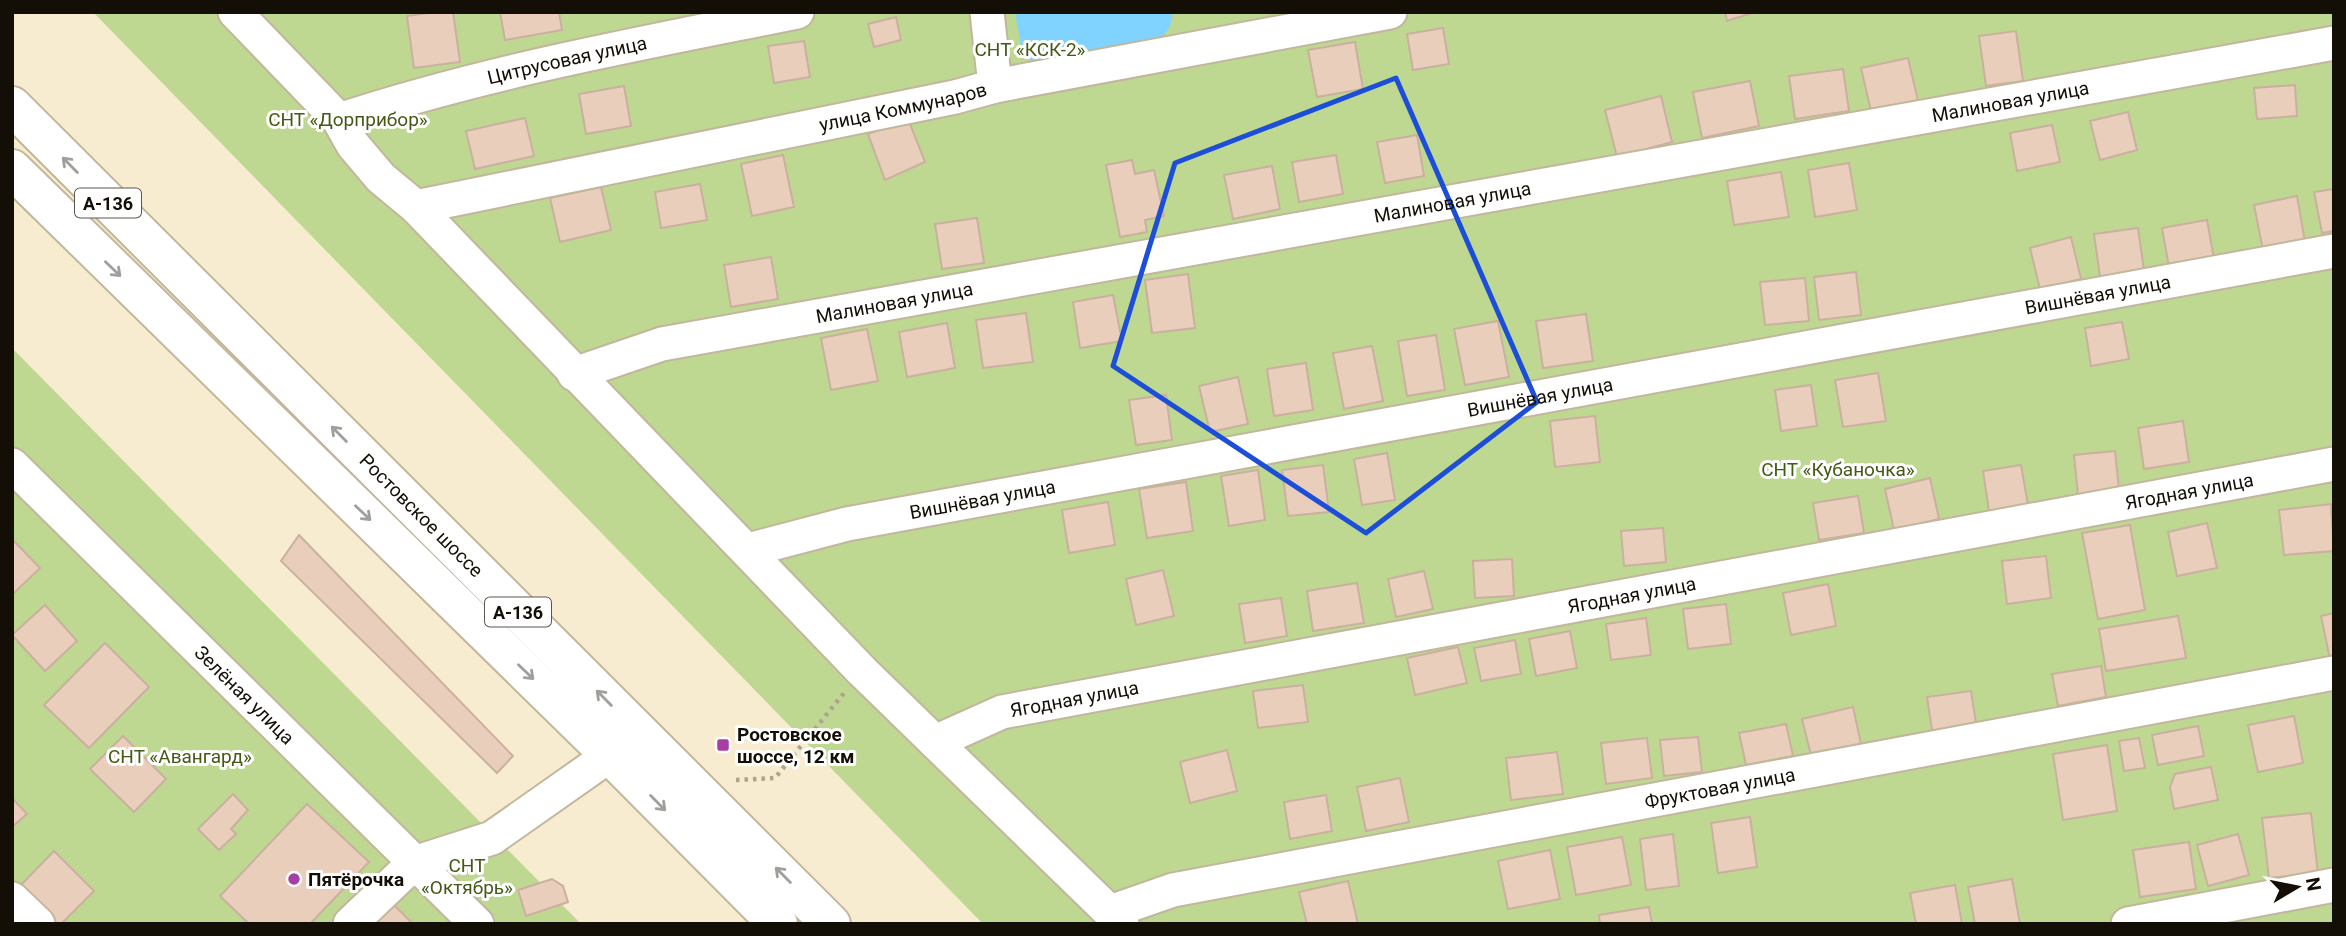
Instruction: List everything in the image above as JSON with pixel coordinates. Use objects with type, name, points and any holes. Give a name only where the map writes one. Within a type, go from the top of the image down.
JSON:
[{"type":"highway","name":"Ростовское шоссе","points":[[12,106],[623,742],[778,924]]},
{"type":"highway","name":"Ростовское шоссе","points":[[12,169],[623,742],[831,924]]},
{"type":"street","points":[[235,12],[340,120],[353,145],[381,178],[416,207],[862,671],[1116,918]]},
{"type":"street","name":"Цитрусовая улица","points":[[340,120],[415,95],[797,12]]},
{"type":"street","points":[[987,12],[995,86]]},
{"type":"street","name":"улица Коммунаров","points":[[416,207],[954,97],[995,86],[1390,12]]},
{"type":"street","name":"Малиновая улица","points":[[574,374],[662,344],[2334,43]]},
{"type":"street","name":"Вишнёвая улица","points":[[748,550],[861,522],[2334,251]]},
{"type":"street","name":"Ягодная улица","points":[[935,742],[1002,712],[2334,464]]},
{"type":"street","name":"Зелёная улица","points":[[12,465],[477,924]]},
{"type":"street","name":"Фруктовая улица","points":[[1116,918],[1173,890],[2334,673]]},
{"type":"street","points":[[350,924],[414,863],[492,838],[623,742]]},
{"type":"street","points":[[2128,924],[2334,885]]},
{"type":"street","points":[[12,899],[37,924]]},
{"type":"path","points":[[735,780],[775,778],[862,671]]},
{"type":"highlighted area","points":[[1396,78],[1537,402],[1366,533],[1113,366],[1175,163]]},
{"type":"green space","name":"СНТ «Кубаночка»","points":[[93,12],[2334,12],[2334,924],[983,924]]},
{"type":"green space","name":"СНТ «Авангард»","points":[[12,348],[581,924],[12,924]]},
{"type":"water","points":[[1015,12],[1172,12],[1168,30],[1144,50],[1115,55],[1100,47],[1071,59],[1032,63],[1022,51]]},
{"type":"building","points":[[453,12],[460,62],[414,68],[407,16]]},
{"type":"building","points":[[500,12],[559,12],[562,30],[505,40]]},
{"type":"building","points":[[1725,12],[1755,12],[1727,21]]},
{"type":"building","points":[[896,17],[901,40],[874,47],[868,24]]},
{"type":"building","points":[[1443,28],[1449,64],[1413,70],[1407,34]]},
{"type":"building","points":[[2016,31],[2023,81],[1986,86],[1979,36]]},
{"type":"building","points":[[804,41],[810,77],[774,83],[768,46]]},
{"type":"building","points":[[1355,42],[1363,89],[1317,97],[1308,50]]},
{"type":"building","points":[[1908,58],[1918,101],[1871,111],[1861,68]]},
{"type":"building","points":[[1843,69],[1849,111],[1795,119],[1789,76]]},
{"type":"building","points":[[1750,81],[1759,126],[1702,138],[1693,92]]},
{"type":"building","points":[[2295,85],[2297,116],[2257,119],[2254,88]]},
{"type":"building","points":[[624,86],[631,126],[586,134],[579,94]]},
{"type":"building","points":[[1661,96],[1672,142],[1617,157],[1605,110]]},
{"type":"building","points":[[2128,112],[2137,150],[2100,160],[2090,121]]},
{"type":"building","points":[[525,118],[534,156],[475,169],[466,131]]},
{"type":"building","points":[[908,119],[925,162],[885,180],[868,134]]},
{"type":"building","points":[[2052,125],[2060,162],[2017,171],[2010,133]]},
{"type":"building","points":[[1417,135],[1424,176],[1385,183],[1377,142]]},
{"type":"building","points":[[783,155],[794,207],[752,216],[741,164]]},
{"type":"building","points":[[1336,155],[1343,194],[1299,202],[1292,162]]},
{"type":"building","points":[[1132,160],[1135,174],[1154,170],[1164,216],[1145,220],[1147,232],[1120,237],[1106,165]]},
{"type":"building","points":[[1849,163],[1857,210],[1815,217],[1808,170]]},
{"type":"building","points":[[1272,166],[1280,209],[1233,219],[1224,175]]},
{"type":"building","points":[[1781,172],[1789,217],[1734,225],[1727,181]]},
{"type":"building","points":[[700,184],[707,220],[661,228],[655,192]]},
{"type":"building","points":[[601,187],[611,230],[560,242],[550,198]]},
{"type":"building","points":[[2334,189],[2334,231],[2322,233],[2314,192]]},
{"type":"building","points":[[2297,196],[2305,242],[2263,250],[2254,205]]},
{"type":"building","points":[[977,218],[984,263],[942,269],[935,224]]},
{"type":"building","points":[[2207,220],[2214,259],[2169,267],[2162,228]]},
{"type":"building","points":[[2138,228],[2144,271],[2100,277],[2094,234]]},
{"type":"building","points":[[2071,237],[2081,279],[2040,289],[2030,248]]},
{"type":"building","points":[[771,257],[778,299],[731,307],[724,265]]},
{"type":"building","points":[[1856,272],[1861,315],[1819,320],[1814,277]]},
{"type":"building","points":[[1188,274],[1195,328],[1152,333],[1145,280]]},
{"type":"building","points":[[1805,278],[1809,321],[1765,325],[1760,282]]},
{"type":"building","points":[[1113,295],[1122,341],[1080,348],[1073,302]]},
{"type":"building","points":[[1026,313],[1033,362],[983,368],[976,320]]},
{"type":"building","points":[[1586,314],[1593,361],[1543,368],[1536,321]]},
{"type":"building","points":[[1498,321],[1509,377],[1465,385],[1454,329]]},
{"type":"building","points":[[2122,322],[2129,359],[2091,366],[2085,328]]},
{"type":"building","points":[[947,323],[955,368],[907,377],[899,332]]},
{"type":"building","points":[[867,329],[878,381],[831,390],[821,338]]},
{"type":"building","points":[[1436,335],[1445,390],[1407,396],[1398,341]]},
{"type":"building","points":[[1372,346],[1383,401],[1344,409],[1333,353]]},
{"type":"building","points":[[1306,363],[1313,410],[1274,416],[1267,369]]},
{"type":"building","points":[[1878,373],[1886,421],[1843,427],[1835,380]]},
{"type":"building","points":[[1238,377],[1248,424],[1210,432],[1199,386]]},
{"type":"building","points":[[1811,385],[1817,426],[1781,431],[1775,390]]},
{"type":"building","points":[[1166,395],[1172,440],[1136,445],[1129,400]]},
{"type":"building","points":[[1595,416],[1600,462],[1555,467],[1550,421]]},
{"type":"building","points":[[2183,421],[2189,462],[2144,469],[2138,428]]},
{"type":"building","points":[[2115,451],[2119,490],[2078,495],[2074,455]]},
{"type":"building","points":[[1387,453],[1395,500],[1362,505],[1354,459]]},
{"type":"building","points":[[1323,465],[1329,512],[1288,516],[1282,470]]},
{"type":"building","points":[[2021,465],[2028,505],[1989,511],[1983,471]]},
{"type":"building","points":[[1258,470],[1265,520],[1229,526],[1221,476]]},
{"type":"building","points":[[1930,478],[1939,519],[1894,530],[1885,489]]},
{"type":"building","points":[[1186,482],[1193,531],[1147,538],[1139,489]]},
{"type":"building","points":[[1858,496],[1864,533],[1819,540],[1813,503]]},
{"type":"building","points":[[1108,502],[1115,545],[1069,553],[1062,510]]},
{"type":"building","points":[[2331,504],[2334,551],[2284,555],[2279,510]]},
{"type":"building","points":[[2207,523],[2217,568],[2177,576],[2168,532]]},
{"type":"building","points":[[2130,525],[2145,610],[2098,619],[2082,533]]},
{"type":"building","points":[[1663,528],[1666,562],[1624,566],[1621,531]]},
{"type":"building","points":[[299,535],[513,756],[497,773],[281,561]]},
{"type":"building","points":[[12,539],[40,568],[12,595]]},
{"type":"building","points":[[2046,556],[2051,598],[2007,604],[2002,561]]},
{"type":"building","points":[[1512,559],[1514,596],[1475,598],[1473,561]]},
{"type":"building","points":[[1163,570],[1174,616],[1136,625],[1126,579]]},
{"type":"building","points":[[1424,571],[1433,609],[1396,617],[1388,579]]},
{"type":"building","points":[[1357,583],[1364,623],[1313,631],[1307,591]]},
{"type":"building","points":[[1828,584],[1836,626],[1791,635],[1783,593]]},
{"type":"building","points":[[1281,598],[1287,636],[1245,643],[1239,604]]},
{"type":"building","points":[[1726,604],[1731,644],[1688,649],[1683,609]]},
{"type":"building","points":[[45,605],[77,641],[45,671],[12,635]]},
{"type":"building","points":[[2334,613],[2334,658],[2330,659],[2321,616]]},
{"type":"building","points":[[2178,616],[2186,658],[2106,671],[2099,629]]},
{"type":"building","points":[[1646,618],[1651,655],[1611,660],[1606,624]]},
{"type":"building","points":[[1570,631],[1577,668],[1536,676],[1529,639]]},
{"type":"building","points":[[1515,640],[1521,674],[1481,681],[1474,648]]},
{"type":"building","points":[[105,643],[149,687],[89,748],[44,705]]},
{"type":"building","points":[[1458,647],[1467,683],[1415,695],[1407,658]]},
{"type":"building","points":[[2101,666],[2106,697],[2058,706],[2052,674]]},
{"type":"building","points":[[1303,685],[1308,722],[1258,728],[1253,691]]},
{"type":"building","points":[[1971,691],[1977,730],[1933,737],[1927,697]]},
{"type":"building","points":[[1853,707],[1861,744],[1811,755],[1802,719]]},
{"type":"building","points":[[2294,716],[2303,763],[2258,772],[2248,725]]},
{"type":"building","points":[[1786,724],[1793,756],[1746,765],[1739,733]]},
{"type":"building","points":[[2198,726],[2204,756],[2158,765],[2152,735]]},
{"type":"building","points":[[123,736],[166,779],[134,812],[90,769]]},
{"type":"building","points":[[1698,737],[1702,772],[1664,776],[1660,740]]},
{"type":"building","points":[[1647,738],[1652,778],[1606,784],[1601,743]]},
{"type":"building","points":[[2139,738],[2145,768],[2124,771],[2119,741]]},
{"type":"building","points":[[2107,745],[2117,811],[2063,820],[2053,754]]},
{"type":"building","points":[[1227,750],[1237,791],[1190,803],[1180,762]]},
{"type":"building","points":[[1557,752],[1563,794],[1511,800],[1506,758]]},
{"type":"building","points":[[2211,767],[2218,800],[2174,809],[2170,787],[2175,774]]},
{"type":"building","points":[[1400,778],[1409,822],[1366,831],[1357,787]]},
{"type":"building","points":[[233,794],[248,810],[231,829],[236,834],[219,850],[198,829]]},
{"type":"building","points":[[1326,795],[1332,831],[1290,839],[1284,802]]},
{"type":"building","points":[[12,798],[27,814],[12,827]]},
{"type":"building","name":"Пятёрочка","points":[[307,804],[369,862],[310,924],[249,924],[220,896]]},
{"type":"building","points":[[2311,813],[2318,873],[2269,878],[2262,818]]},
{"type":"building","points":[[1750,817],[1757,867],[1718,873],[1711,823]]},
{"type":"building","points":[[1673,834],[1679,886],[1646,890],[1640,839]]},
{"type":"building","points":[[2238,834],[2249,875],[2208,886],[2197,845]]},
{"type":"building","points":[[1622,837],[1631,885],[1576,895],[1567,847]]},
{"type":"building","points":[[2189,842],[2196,889],[2140,897],[2133,850]]},
{"type":"building","points":[[1550,850],[1560,899],[1508,909],[1498,861]]},
{"type":"building","points":[[54,851],[94,891],[61,924],[52,924],[17,889]]},
{"type":"building","points":[[552,879],[563,886],[568,902],[526,916],[518,890]]},
{"type":"building","points":[[2012,879],[2020,924],[1975,924],[1968,887]]},
{"type":"building","points":[[1348,881],[1358,924],[1307,924],[1299,892]]},
{"type":"building","points":[[1955,885],[1962,924],[1916,924],[1910,893]]},
{"type":"building","points":[[393,904],[413,924],[374,924]]},
{"type":"building","points":[[1649,907],[1652,924],[1600,924],[1599,915]]},
{"type":"place","name":"Ростовское шоссе, 12 км","points":[[723,745]]},
{"type":"place","name":"Пятёрочка","points":[[294,879]]},
{"type":"park label","name":"СНТ «КСК-2»","points":[[1030,49]]},
{"type":"park label","name":"СНТ «Дорприбор»","points":[[348,119]]},
{"type":"park label","name":"СНТ «Октябрь»","points":[[467,876]]}]
